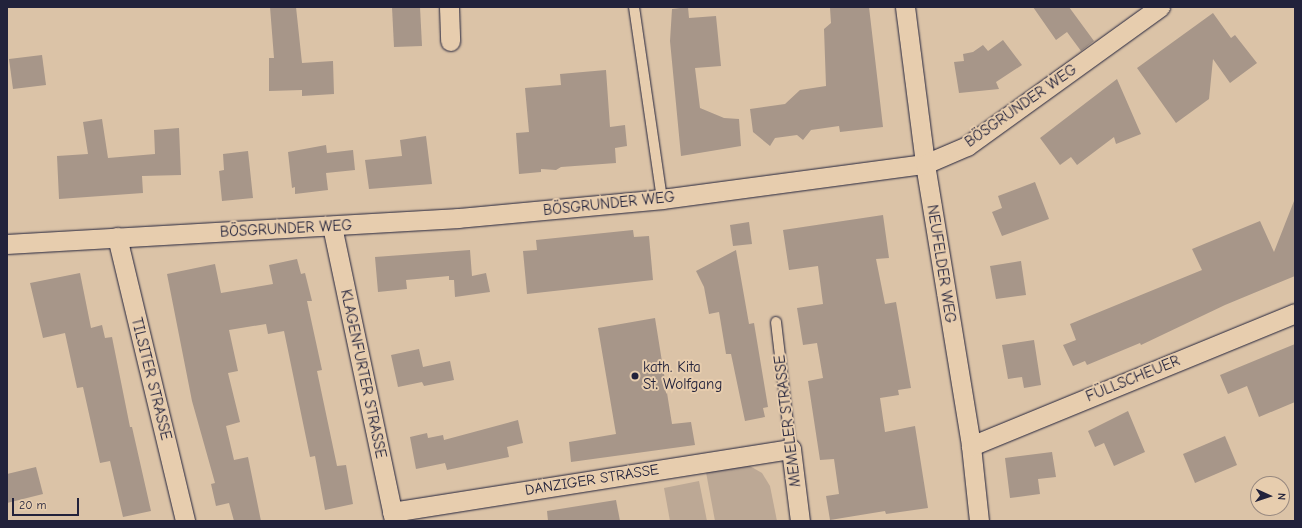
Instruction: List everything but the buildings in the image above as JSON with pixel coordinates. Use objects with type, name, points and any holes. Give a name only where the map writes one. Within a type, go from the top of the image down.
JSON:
[{"type":"street","points":[[448,7],[450,41]]},
{"type":"street","name":"NEUFELDER WEG","points":[[905,7],[925,164],[971,446],[979,521]]},
{"type":"street","name":"BÖSGRUNDER WEG","points":[[7,244],[458,218],[662,199],[925,164],[967,146],[1160,7]]},
{"type":"street","name":"KLAGENFURTER STRASSE","points":[[332,226],[393,516]]},
{"type":"street","name":"TILSITER STRASSE","points":[[117,237],[185,521]]},
{"type":"street","name":"FÜLLSCHEUER","points":[[971,446],[1295,313]]},
{"type":"street","name":"DANZIGER STRASSE","points":[[393,516],[791,449]]},
{"type":"street","name":"MEMELER STRASSE","points":[[791,449],[800,521]]},
{"type":"lane","points":[[634,7],[662,199]]},
{"type":"lane","name":"MEMELER STRASSE","points":[[776,322],[791,449]]},
{"type":"shaded area","points":[[748,465],[762,473],[770,486],[777,521],[715,521],[706,472]]},
{"type":"shaded area","points":[[699,481],[707,521],[670,521],[664,488]]},
{"type":"place","name":"kath. Kita St. Wolfgang","points":[[635,376]]}]
